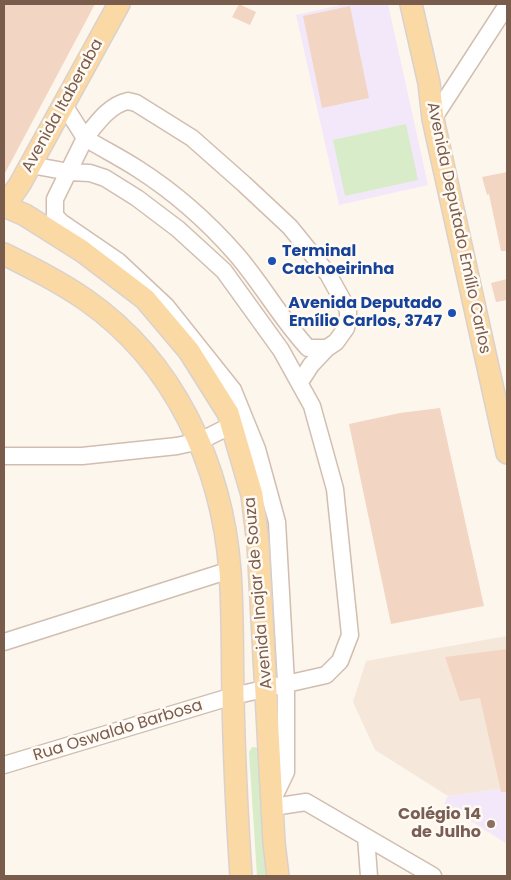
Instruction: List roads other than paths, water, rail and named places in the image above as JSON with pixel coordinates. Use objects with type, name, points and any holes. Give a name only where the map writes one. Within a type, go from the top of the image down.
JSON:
[{"type":"main road","name":"Avenida Itaberaba","points":[[4,206],[31,165],[119,4]]},
{"type":"main road","name":"Avenida Deputado Emílio Carlos","points":[[411,4],[429,83],[432,119],[507,453]]},
{"type":"main road","name":"Avenida Inajar de Souza","points":[[4,206],[25,215],[82,251],[144,298],[189,351],[228,413],[252,495],[277,686],[273,803],[274,844],[278,876]]},
{"type":"main road","name":"Avenida Inajar de Souza","points":[[8,261],[50,278],[86,300],[118,326],[148,357],[170,389],[200,441],[213,479],[224,527],[230,570],[233,696],[241,876]]},
{"type":"street","points":[[432,119],[507,6]]},
{"type":"street","points":[[277,686],[277,522],[257,449],[233,390],[166,306],[118,261],[55,216],[55,199],[86,138],[100,118],[120,102],[128,101],[144,108],[192,138],[290,227],[328,274],[345,303],[348,319],[346,328],[336,342],[327,348],[311,365],[300,382]]},
{"type":"street","points":[[64,105],[86,138],[139,170],[182,201],[234,252],[258,281],[288,325],[308,348],[327,348]]},
{"type":"street","name":"Rua Oswaldo Barbosa","points":[[4,765],[233,696],[326,675],[340,661],[350,634],[335,489],[312,406],[281,350],[224,271],[186,236],[137,198],[105,178],[90,173],[69,172],[31,165]]},
{"type":"street","points":[[4,456],[82,456],[178,446],[200,441],[232,425]]},
{"type":"street","points":[[4,642],[230,570]]},
{"type":"street","points":[[273,803],[306,802],[433,876]]},
{"type":"street","points":[[366,837],[369,876]]},
{"type":"place","name":"Terminal Cachoeirinha","points":[[272,261]]},
{"type":"place","name":"Avenida Deputado Emílio Carlos, 3747","points":[[452,313]]},
{"type":"place","name":"Colégio 14 de Julho","points":[[491,824]]}]
